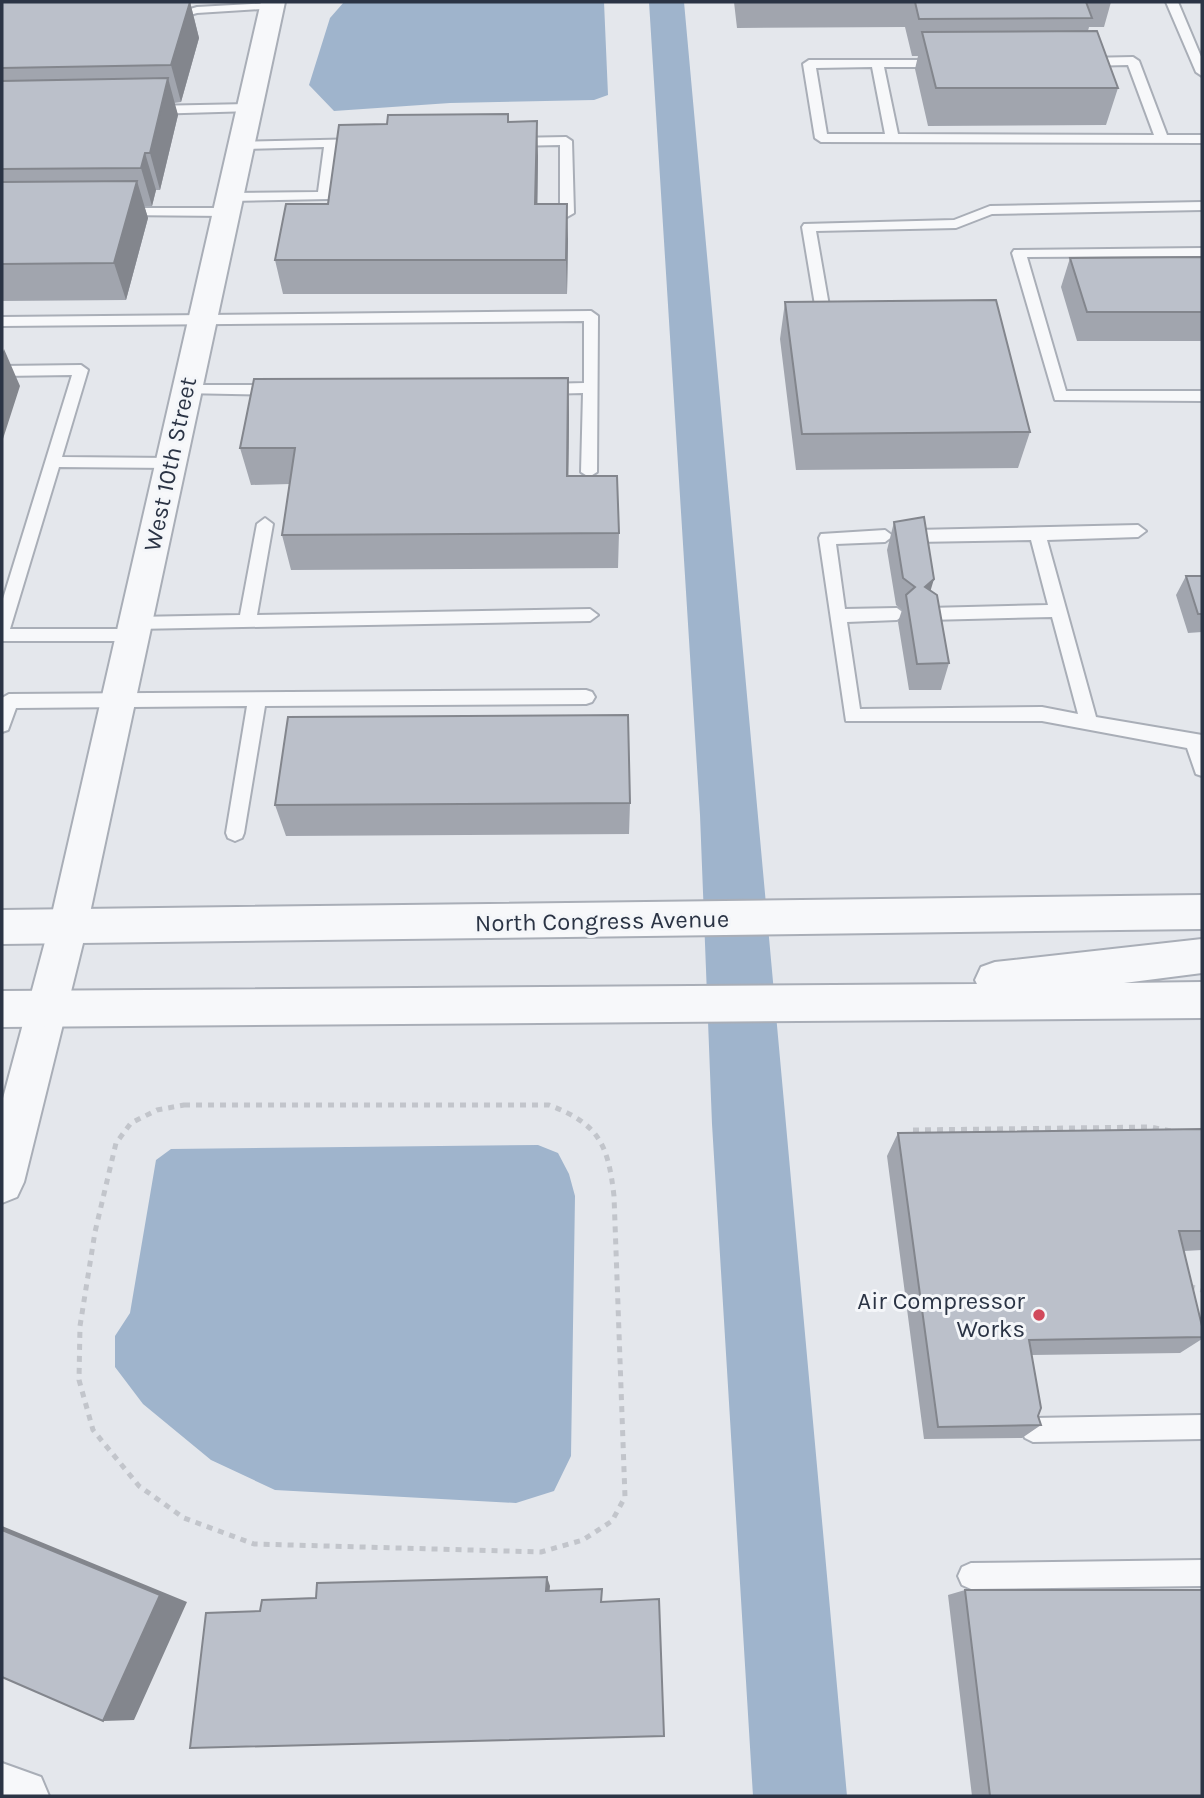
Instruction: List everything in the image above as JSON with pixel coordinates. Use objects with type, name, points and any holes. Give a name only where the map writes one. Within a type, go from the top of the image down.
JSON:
[{"type":"street","name":"West 10th Street","points":[[2,1182],[68,927],[272,4]]},
{"type":"street","name":"North Congress Avenue","points":[[2,928],[1202,912]]},
{"type":"street","points":[[794,1003],[1202,956]]},
{"type":"street","points":[[2,1009],[1202,1000]]},
{"type":"street","points":[[2,1790],[22,1796]]},
{"type":"lane","points":[[1172,2],[1202,72]]},
{"type":"lane","points":[[152,18],[165,18],[198,6],[272,4]]},
{"type":"lane","points":[[1065,62],[1133,61],[1162,139]]},
{"type":"lane","points":[[877,63],[892,138]]},
{"type":"lane","points":[[958,63],[809,64],[821,138],[1202,139]]},
{"type":"lane","points":[[139,110],[249,108]]},
{"type":"lane","points":[[497,142],[566,141],[567,213]]},
{"type":"lane","points":[[241,145],[373,143]]},
{"type":"lane","points":[[107,212],[324,196],[331,144]]},
{"type":"lane","points":[[825,323],[809,226],[956,224],[990,210],[1202,206]]},
{"type":"lane","points":[[1202,252],[1019,253],[1060,396],[1202,396]]},
{"type":"lane","points":[[2,322],[591,316],[590,472]]},
{"type":"lane","points":[[2,371],[81,370],[2,628]]},
{"type":"lane","points":[[535,389],[591,388]]},
{"type":"lane","points":[[187,390],[298,390]]},
{"type":"lane","points":[[51,462],[171,463]]},
{"type":"lane","points":[[247,621],[265,524]]},
{"type":"lane","points":[[915,536],[1138,531]]},
{"type":"lane","points":[[1037,534],[1089,723]]},
{"type":"lane","points":[[885,536],[827,538],[852,716],[1042,714],[1198,742],[1202,769]]},
{"type":"lane","points":[[928,614],[1059,611]]},
{"type":"lane","points":[[838,616],[897,614]]},
{"type":"lane","points":[[2,635],[247,621],[590,615]]},
{"type":"lane","points":[[2,725],[5,701],[586,697]]},
{"type":"lane","points":[[235,833],[257,701]]},
{"type":"lane","points":[[1033,1430],[1202,1427]]},
{"type":"lane","points":[[971,1576],[1202,1573]]},
{"type":"path","points":[[184,1105],[549,1105],[587,1121],[603,1139],[611,1169],[614,1196],[625,1497],[612,1521],[583,1540],[541,1552],[254,1544],[184,1518],[139,1486],[93,1430],[79,1380],[80,1325],[95,1231],[116,1143],[131,1123],[157,1110],[184,1105]]},
{"type":"path","points":[[913,1130],[1150,1127],[1176,1132]]},
{"type":"path","points":[[1182,1283],[1202,1290]]},
{"type":"water","points":[[344,2],[604,2],[608,95],[594,100],[450,103],[334,111],[309,85],[330,18]]},
{"type":"water","points":[[649,2],[684,2],[847,1796],[753,1796],[712,1124],[700,815]]},
{"type":"water","points":[[538,1145],[558,1153],[569,1174],[575,1196],[571,1456],[554,1491],[516,1503],[275,1490],[211,1460],[143,1404],[115,1367],[115,1336],[130,1313],[156,1160],[171,1149]]},
{"type":"building","points":[[2,2],[190,2],[171,65],[2,68]]},
{"type":"building","points":[[915,2],[1086,2],[1092,18],[919,19]]},
{"type":"building","points":[[1097,31],[1118,88],[936,88],[922,32]]},
{"type":"building","points":[[168,78],[150,153],[145,153],[141,168],[2,169],[2,81]]},
{"type":"building","points":[[508,114],[508,122],[537,121],[535,204],[567,204],[566,260],[275,260],[286,204],[328,204],[339,125],[387,124],[388,115]]},
{"type":"building","points":[[137,181],[114,263],[2,264],[2,182]]},
{"type":"building","points":[[1202,257],[1202,312],[1087,312],[1070,258]]},
{"type":"building","points":[[996,300],[1030,432],[802,434],[785,302]]},
{"type":"building","points":[[568,378],[567,476],[617,476],[619,533],[282,535],[295,448],[240,448],[254,379]]},
{"type":"building","points":[[924,517],[934,579],[925,587],[937,595],[949,663],[917,664],[906,595],[915,587],[903,578],[894,522]]},
{"type":"building","points":[[1186,576],[1202,576],[1202,614],[1198,614]]},
{"type":"building","points":[[628,715],[630,803],[275,805],[288,717]]},
{"type":"building","name":"Air Compressor Works","points":[[1202,1129],[1202,1231],[1179,1231],[1202,1326],[1202,1337],[1029,1340],[1041,1408],[1038,1416],[1041,1425],[938,1427],[898,1133]]},
{"type":"building","points":[[2,1530],[160,1595],[103,1721],[2,1677]]},
{"type":"building","points":[[547,1577],[546,1591],[602,1589],[601,1602],[659,1599],[664,1736],[190,1748],[206,1613],[260,1611],[262,1600],[316,1598],[317,1583]]},
{"type":"building","points":[[965,1590],[1202,1590],[1202,1796],[990,1796]]},
{"type":"place","name":"Air Compressor Works","points":[[1039,1315]]}]
